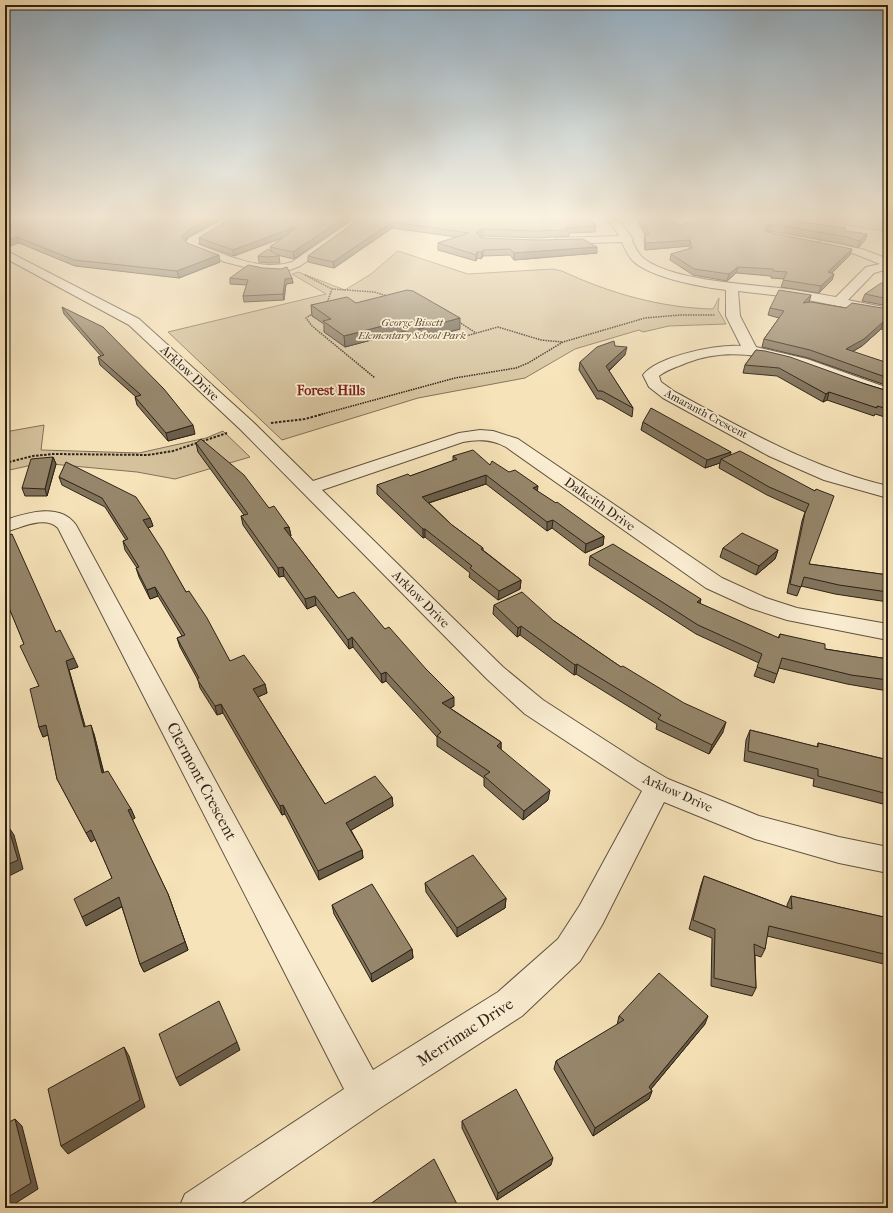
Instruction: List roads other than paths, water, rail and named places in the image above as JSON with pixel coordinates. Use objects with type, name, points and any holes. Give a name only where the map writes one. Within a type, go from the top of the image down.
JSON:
[{"type":"street","name":"Arklow Drive","points":[[45,275],[134,322],[247,426],[495,673],[534,708],[629,770],[658,786],[755,827],[839,850],[888,860]]},
{"type":"street","points":[[674,275],[704,283],[799,294],[888,312]]},
{"type":"street","points":[[839,302],[866,275]]},
{"type":"street","points":[[732,287],[733,316],[750,350]]},
{"type":"street","name":"Amaranth Crescent","points":[[888,393],[803,362],[750,350],[706,352],[657,370],[651,375],[651,378],[658,389],[796,462],[835,479],[888,492]]},
{"type":"street","name":"Dalkeith Drive","points":[[309,488],[452,440],[476,435],[501,437],[512,443],[714,583],[758,603],[795,615],[888,632]]},
{"type":"street","name":"Clermont Crescent","points":[[5,526],[42,517],[60,519],[66,525],[367,1095]]},
{"type":"street","name":"Merrimac Drive","points":[[199,1208],[367,1095],[510,1004],[569,950],[592,914],[658,786]]},
{"type":"district","name":"Forest Hills","points":[[331,390]]},
{"type":"park label","name":"George Bissett Elementary School Park","points":[[412,328]]}]
